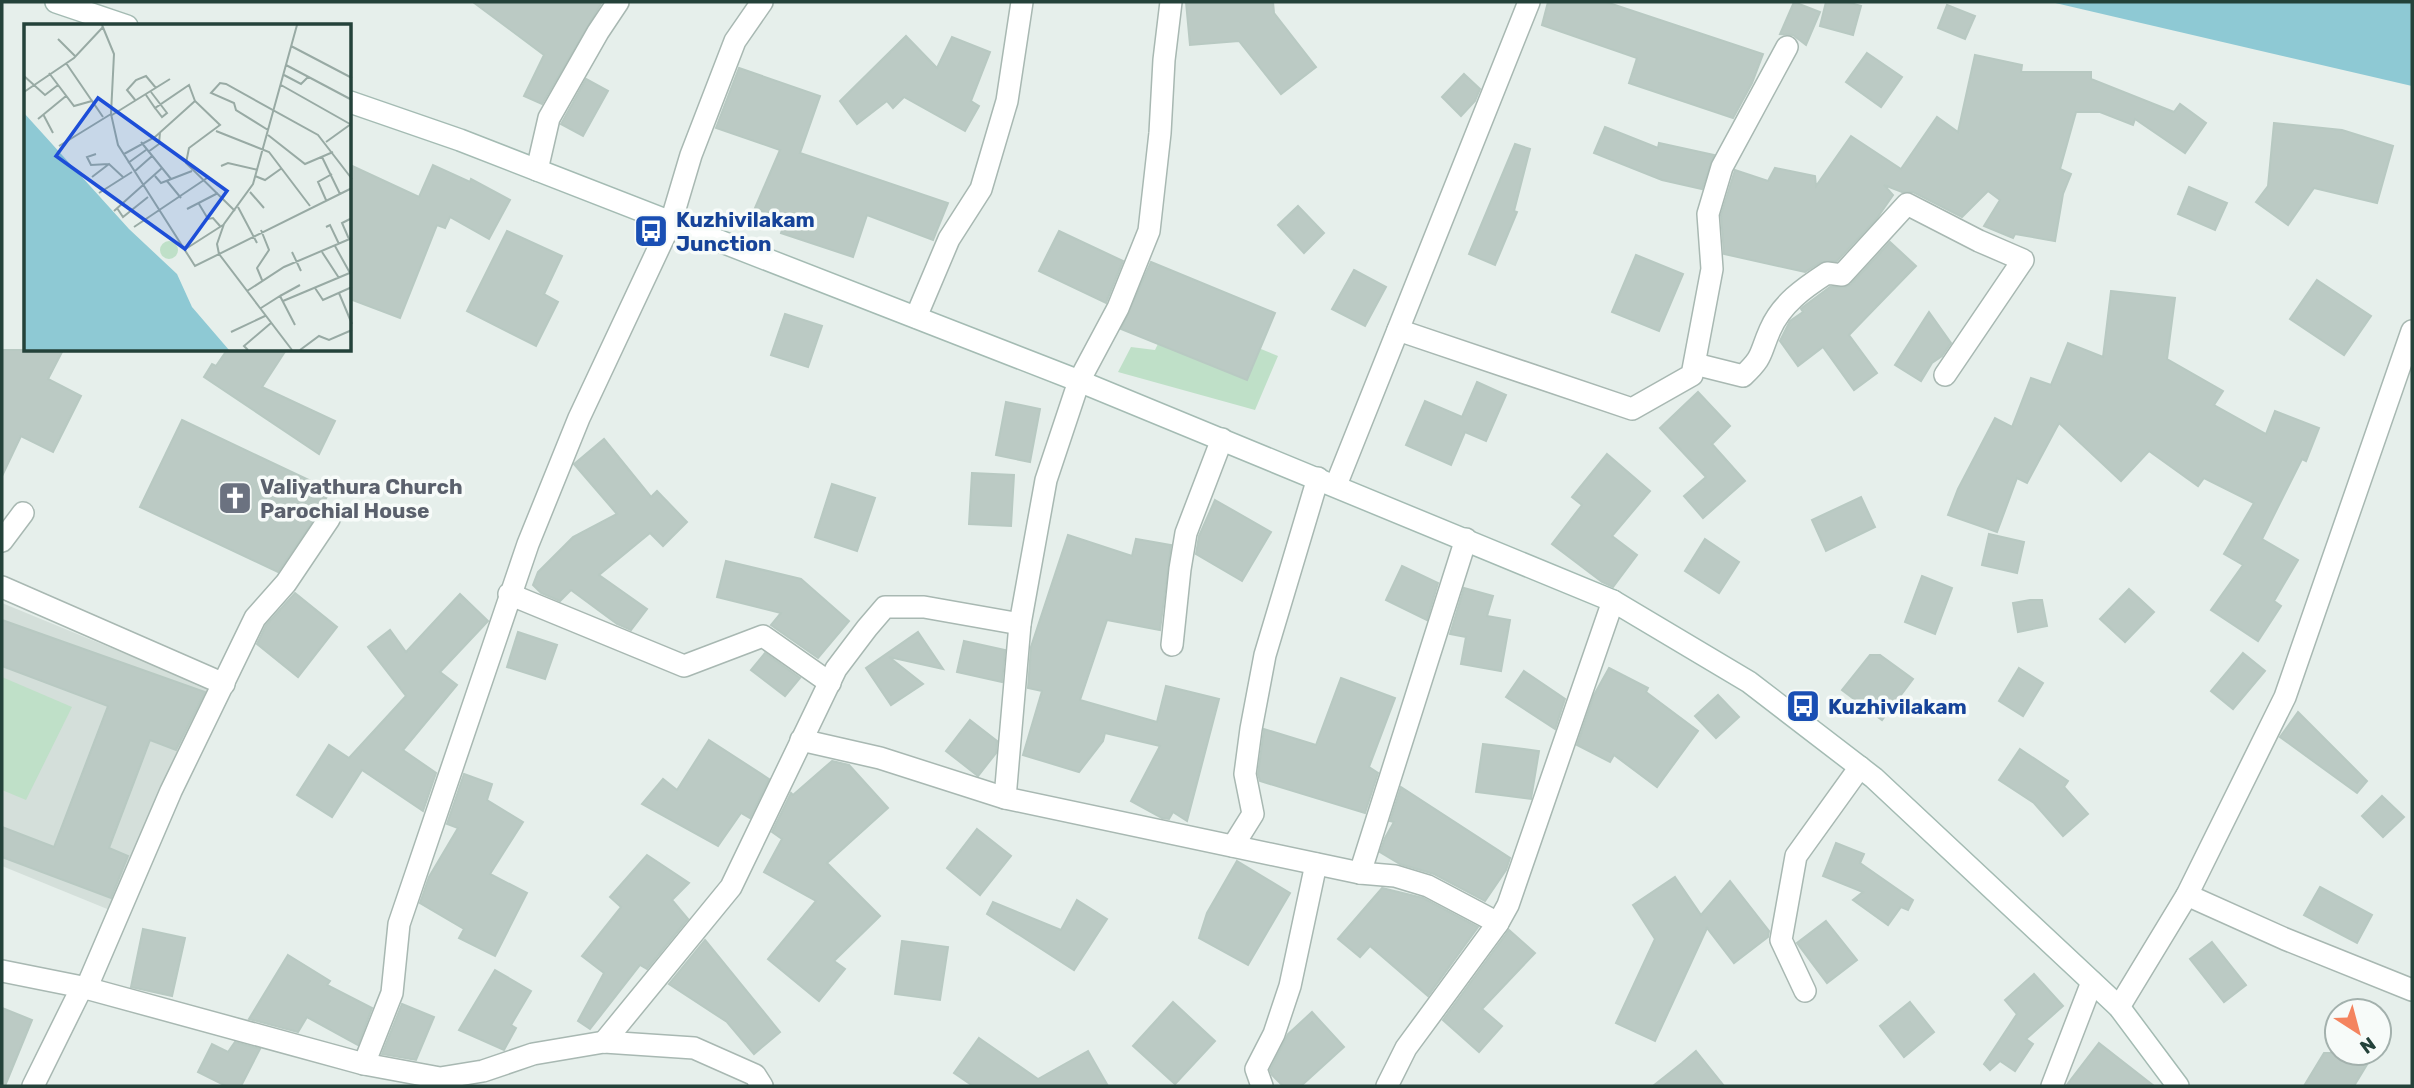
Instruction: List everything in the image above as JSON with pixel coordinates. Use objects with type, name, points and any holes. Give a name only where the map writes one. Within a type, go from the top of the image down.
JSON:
[{"type":"street","points":[[56,2],[121,24]]},
{"type":"street","points":[[537,170],[549,118],[618,2]]},
{"type":"street","points":[[364,1064],[392,993],[399,924],[509,594],[579,418],[671,222],[691,155],[735,41],[762,2]]},
{"type":"street","points":[[916,317],[949,239],[981,189],[1007,101],[1022,2]]},
{"type":"street","points":[[1005,798],[1020,624],[1046,480],[1079,381],[1118,308],[1149,231],[1171,2]]},
{"type":"street","points":[[1233,846],[1252,814],[1245,774],[1265,655],[1327,481],[1398,330],[1529,2]]},
{"type":"street","points":[[1398,330],[1632,409],[1692,375],[1712,269],[1708,214],[1722,167],[1787,47]]},
{"type":"street","points":[[352,103],[460,140],[1079,381],[1613,601],[1749,682],[1860,767],[2119,1007],[2178,1086]]},
{"type":"street","points":[[1695,364],[1743,376],[1760,359],[1770,328],[1797,292],[1827,273],[1842,275],[1907,204],[2023,260],[1945,375]]},
{"type":"street","points":[[2119,1007],[2187,895],[2285,697],[2412,331]]},
{"type":"street","points":[[1172,645],[1186,533],[1222,439]]},
{"type":"street","points":[[2,541],[23,513]]},
{"type":"street","points":[[33,1086],[84,988],[171,791],[256,618],[286,583],[329,519]]},
{"type":"street","points":[[1360,873],[1466,539]]},
{"type":"street","points":[[2,587],[224,684]]},
{"type":"street","points":[[509,594],[684,666],[763,636],[830,683]]},
{"type":"street","points":[[1387,1086],[1406,1048],[1498,923],[1508,905],[1613,601]]},
{"type":"street","points":[[604,1042],[731,887],[836,669],[886,607],[924,607],[1020,624]]},
{"type":"street","points":[[802,740],[880,758],[1005,798],[1360,873],[1395,876],[1428,886],[1498,923]]},
{"type":"street","points":[[1805,991],[1781,940],[1796,856],[1860,767]]},
{"type":"street","points":[[1262,1086],[1256,1069],[1274,1034],[1290,986],[1316,864]]},
{"type":"street","points":[[2187,895],[2285,939],[2412,990]]},
{"type":"street","points":[[2,971],[84,988],[364,1064],[440,1078],[462,1081],[533,1054],[604,1042],[694,1048],[755,1075],[762,1086]]},
{"type":"street","points":[[2052,1086],[2092,982]]},
{"type":"shaded area","points":[[2,603],[211,689],[117,913],[2,866]]},
{"type":"green space","points":[[1173,313],[1278,356],[1255,410],[1118,372],[1131,347],[1155,350]]},
{"type":"green space","points":[[2,677],[72,707],[26,800],[2,790]]},
{"type":"water","points":[[2051,2],[2412,2],[2412,86]]},
{"type":"building","points":[[473,2],[602,2],[542,104],[524,96],[544,55]]},
{"type":"building","points":[[1186,2],[1273,2],[1274,13],[1316,67],[1281,94],[1239,41],[1190,45]]},
{"type":"building","points":[[1548,2],[1606,2],[1763,54],[1752,83],[1733,118],[1629,83],[1637,58],[1542,25]]},
{"type":"building","points":[[1794,2],[1820,12],[1806,45],[1793,35],[1780,34]]},
{"type":"building","points":[[1826,2],[1847,2],[1861,6],[1853,35],[1820,26]]},
{"type":"building","points":[[1947,5],[1975,16],[1965,39],[1938,28]]},
{"type":"building","points":[[906,36],[937,68],[952,37],[990,52],[971,101],[979,106],[965,131],[904,97],[893,108],[887,101],[857,124],[840,101]]},
{"type":"building","points":[[1867,53],[1902,77],[1881,107],[1846,82]]},
{"type":"building","points":[[1975,55],[2022,65],[2021,72],[2091,72],[2091,79],[2174,112],[2180,104],[2206,123],[2185,153],[2135,119],[2133,125],[2100,112],[2076,112],[2060,169],[2071,174],[2063,194],[2055,241],[2015,234],[2013,238],[1984,226],[2000,200],[1988,191],[1962,217],[1913,192],[1902,192],[1884,185],[1893,195],[1877,218],[1837,261],[1821,262],[1805,272],[1724,254],[1721,215],[1735,170],[1768,181],[1775,168],[1815,176],[1816,186],[1851,136],[1901,169],[1937,117],[1958,132]]},
{"type":"building","points":[[739,68],[820,96],[800,153],[948,203],[933,240],[867,215],[853,257],[781,233],[785,221],[755,208],[780,150],[716,128]]},
{"type":"building","points":[[1464,74],[1480,89],[1475,101],[1461,116],[1442,97]]},
{"type":"building","points":[[586,79],[608,91],[583,136],[561,124]]},
{"type":"building","points":[[2274,123],[2342,130],[2393,146],[2377,203],[2314,188],[2288,225],[2256,202],[2268,186]]},
{"type":"building","points":[[1605,127],[1658,148],[1659,143],[1714,155],[1702,189],[1662,180],[1594,153]]},
{"type":"building","points":[[1515,144],[1530,149],[1514,211],[1517,212],[1495,265],[1469,254]]},
{"type":"building","points":[[433,165],[470,182],[471,179],[510,200],[489,239],[450,217],[445,228],[437,225],[400,318],[352,300],[352,166],[419,197]]},
{"type":"building","points":[[2189,187],[2227,203],[2215,230],[2178,214]]},
{"type":"building","points":[[1298,206],[1324,233],[1304,253],[1278,225]]},
{"type":"building","points":[[507,231],[562,256],[544,294],[558,302],[536,346],[467,311]]},
{"type":"building","points":[[1059,231],[1123,261],[1106,303],[1039,271]]},
{"type":"building","points":[[1890,242],[1916,266],[1849,335],[1877,373],[1854,390],[1823,347],[1798,366],[1780,341],[1790,321],[1803,312],[1803,307],[1830,287],[1846,287],[1851,284]]},
{"type":"building","points":[[1636,255],[1683,274],[1659,331],[1612,312]]},
{"type":"building","points":[[1151,262],[1275,313],[1247,380],[1121,329]]},
{"type":"building","points":[[1354,270],[1386,287],[1365,326],[1332,309]]},
{"type":"building","points":[[2317,280],[2371,316],[2344,355],[2290,319]]},
{"type":"building","points":[[2111,291],[2175,298],[2167,359],[2223,391],[2214,405],[2266,434],[2275,411],[2319,428],[2306,461],[2302,459],[2262,539],[2298,560],[2274,601],[2281,606],[2258,641],[2211,610],[2243,565],[2224,554],[2254,503],[2204,478],[2198,486],[2149,451],[2121,481],[2059,423],[2027,483],[2017,478],[1997,532],[1948,515],[1958,489],[1995,418],[2012,427],[2031,378],[2051,385],[2068,343],[2103,357]]},
{"type":"building","points":[[1929,312],[1951,343],[1942,356],[1932,363],[1921,381],[1895,365]]},
{"type":"building","points":[[785,314],[822,326],[808,367],[771,355]]},
{"type":"building","points":[[2,350],[62,352],[48,379],[81,396],[53,452],[21,436],[2,476]]},
{"type":"building","points":[[226,352],[285,352],[262,387],[335,421],[319,454],[204,377],[212,364],[216,366]]},
{"type":"building","points":[[1477,382],[1506,395],[1486,441],[1465,432],[1451,465],[1406,445],[1425,401],[1462,417]]},
{"type":"building","points":[[1698,392],[1730,426],[1712,444],[1745,481],[1703,518],[1684,496],[1706,477],[1660,428]]},
{"type":"building","points":[[1006,402],[1040,409],[1030,462],[996,455]]},
{"type":"building","name":"Valiyathura Church Parochial House","points":[[182,420],[330,490],[321,509],[278,572],[140,507]]},
{"type":"building","points":[[604,439],[651,497],[657,491],[687,522],[663,546],[650,533],[599,575],[647,609],[631,630],[617,624],[571,590],[560,601],[541,593],[533,585],[538,572],[573,537],[617,514],[574,464]]},
{"type":"building","points":[[1607,454],[1650,491],[1612,536],[1637,555],[1613,587],[1602,582],[1552,544],[1582,505],[1572,497]]},
{"type":"building","points":[[972,473],[1014,475],[1011,526],[969,524]]},
{"type":"building","points":[[832,484],[875,498],[857,551],[815,537]]},
{"type":"building","points":[[1861,497],[1875,527],[1826,551],[1812,520]]},
{"type":"building","points":[[1215,500],[1271,532],[1242,581],[1196,554],[1199,536]]},
{"type":"building","points":[[1989,534],[2024,542],[2017,573],[1982,565]]},
{"type":"building","points":[[1068,535],[1132,556],[1136,539],[1171,545],[1160,630],[1107,620],[1080,700],[1157,722],[1166,686],[1219,699],[1187,821],[1173,812],[1169,819],[1162,818],[1131,801],[1160,746],[1105,733],[1103,741],[1079,772],[1023,755],[1042,691],[1028,688],[1031,647]]},
{"type":"building","points":[[1705,539],[1739,562],[1719,593],[1685,571]]},
{"type":"building","points":[[726,561],[801,579],[849,621],[818,658],[771,625],[781,613],[717,597]]},
{"type":"building","points":[[1402,566],[1438,583],[1427,620],[1386,600]]},
{"type":"building","points":[[1922,576],[1952,588],[1935,634],[1905,622]]},
{"type":"building","points":[[1464,588],[1493,596],[1487,616],[1510,620],[1501,671],[1461,664],[1466,637],[1450,634]]},
{"type":"building","points":[[2129,589],[2154,612],[2125,642],[2100,619]]},
{"type":"building","points":[[295,593],[337,627],[298,677],[257,644],[266,625]]},
{"type":"building","points":[[460,594],[488,621],[440,672],[457,685],[403,750],[436,773],[423,811],[362,770],[332,817],[297,795],[329,745],[349,758],[406,696],[368,647],[390,630],[406,652]]},
{"type":"building","points":[[2042,600],[2047,626],[2018,632],[2013,603]]},
{"type":"building","points":[[2,620],[205,692],[176,750],[150,740],[109,848],[128,856],[111,898],[2,857],[2,827],[54,847],[108,706],[2,666]]},
{"type":"building","points":[[518,632],[557,645],[545,679],[507,667]]},
{"type":"building","points":[[918,632],[943,669],[889,657],[923,684],[891,705],[866,668]]},
{"type":"building","points":[[964,641],[1005,650],[1002,682],[957,672]]},
{"type":"building","points":[[765,653],[800,678],[785,696],[751,670]]},
{"type":"building","points":[[2243,653],[2265,671],[2233,709],[2211,691]]},
{"type":"building","points":[[1870,655],[1880,655],[1913,679],[1882,720],[1842,690]]},
{"type":"building","points":[[1609,668],[1648,688],[1646,692],[1698,731],[1657,787],[1614,755],[1610,762],[1577,745],[1594,695]]},
{"type":"building","points":[[2019,668],[2043,683],[2023,716],[1999,701]]},
{"type":"building","points":[[1524,671],[1565,699],[1555,729],[1506,697]]},
{"type":"building","points":[[1341,678],[1395,698],[1369,767],[1378,773],[1365,813],[1260,781],[1258,774],[1264,729],[1316,745]]},
{"type":"building","points":[[1718,695],[1739,717],[1716,738],[1695,716]]},
{"type":"building","points":[[2298,712],[2367,781],[2357,793],[2280,737]]},
{"type":"building","points":[[970,720],[997,741],[996,753],[978,776],[946,751]]},
{"type":"building","points":[[709,740],[769,779],[750,818],[741,813],[718,846],[642,804],[663,779],[677,790]]},
{"type":"building","points":[[1483,744],[1539,751],[1531,799],[1476,792]]},
{"type":"building","points":[[2020,749],[2068,781],[2064,787],[2088,814],[2063,836],[2034,803],[1999,780]]},
{"type":"building","points":[[832,761],[849,765],[888,808],[827,863],[880,916],[834,961],[845,969],[819,1001],[768,959],[816,901],[764,872],[782,839],[772,832],[791,793],[793,795]]},
{"type":"building","points":[[464,774],[492,784],[487,800],[523,822],[490,874],[527,893],[495,956],[459,938],[464,929],[420,903],[429,877],[458,828],[447,824]]},
{"type":"building","points":[[1401,787],[1510,858],[1506,870],[1485,901],[1434,874],[1400,864],[1380,852],[1394,822],[1390,821]]},
{"type":"building","points":[[2382,796],[2404,817],[2383,837],[2362,816]]},
{"type":"building","points":[[977,829],[1011,856],[980,895],[947,868]]},
{"type":"building","points":[[1836,843],[1864,854],[1860,863],[1913,900],[1908,910],[1901,907],[1888,925],[1853,900],[1863,892],[1823,876]]},
{"type":"building","points":[[647,855],[689,883],[672,900],[688,919],[647,969],[640,965],[590,1029],[578,1021],[604,973],[582,956],[621,907],[610,897]]},
{"type":"building","points":[[1237,861],[1290,893],[1248,965],[1199,938],[1207,913]]},
{"type":"building","points":[[1675,877],[1701,915],[1730,881],[1769,931],[1768,937],[1734,963],[1707,928],[1655,1041],[1616,1023],[1655,939],[1633,905]]},
{"type":"building","points":[[2320,887],[2372,915],[2357,943],[2304,915]]},
{"type":"building","points":[[1382,888],[1423,898],[1478,927],[1428,996],[1370,946],[1360,957],[1338,939]]},
{"type":"building","points":[[1077,900],[1107,919],[1074,970],[987,914],[993,902],[1061,930]]},
{"type":"building","points":[[1826,921],[1857,960],[1827,983],[1797,943]]},
{"type":"building","points":[[143,929],[185,938],[172,996],[131,987]]},
{"type":"building","points":[[1509,930],[1535,953],[1482,1009],[1502,1026],[1479,1052],[1443,1020]]},
{"type":"building","points":[[705,940],[780,1032],[754,1054],[727,1022],[669,984]]},
{"type":"building","points":[[902,941],[948,947],[940,1000],[895,994]]},
{"type":"building","points":[[2212,942],[2246,985],[2224,1002],[2190,959]]},
{"type":"building","points":[[288,955],[330,981],[327,985],[372,1008],[358,1045],[307,1017],[298,1032],[249,1019]]},
{"type":"building","points":[[495,970],[531,991],[511,1025],[516,1028],[504,1050],[459,1030]]},
{"type":"building","points":[[2034,974],[2063,1006],[2026,1039],[2033,1044],[2015,1071],[2000,1061],[1990,1070],[1984,1064],[2017,1014],[2005,1000]]},
{"type":"building","points":[[1173,1002],[1215,1041],[1175,1084],[1133,1046]]},
{"type":"building","points":[[1910,1002],[1934,1032],[1904,1057],[1880,1026]]},
{"type":"building","points":[[402,1004],[434,1017],[416,1060],[382,1054]]},
{"type":"building","points":[[2,1008],[32,1020],[5,1086],[2,1086]]},
{"type":"building","points":[[1312,1012],[1344,1047],[1301,1086],[1283,1086],[1270,1070],[1288,1034]]},
{"type":"building","points":[[979,1038],[1038,1079],[1088,1051],[1108,1086],[973,1086],[954,1073]]},
{"type":"building","points":[[235,1042],[260,1049],[241,1086],[226,1086],[198,1072],[212,1044],[228,1052]]},
{"type":"building","points":[[2099,1043],[2154,1086],[2066,1086]]},
{"type":"building","points":[[1696,1051],[1724,1086],[1653,1086],[1682,1063]]},
{"type":"building","points":[[2323,1055],[2323,1067],[2366,1067],[2354,1086],[2304,1086]]},
{"type":"place","name":"Kuzhivilakam Junction","points":[[651,231]]},
{"type":"place","name":"Valiyathura Church Parochial House","points":[[235,498]]},
{"type":"place","name":"Kuzhivilakam","points":[[1803,706]]}]
